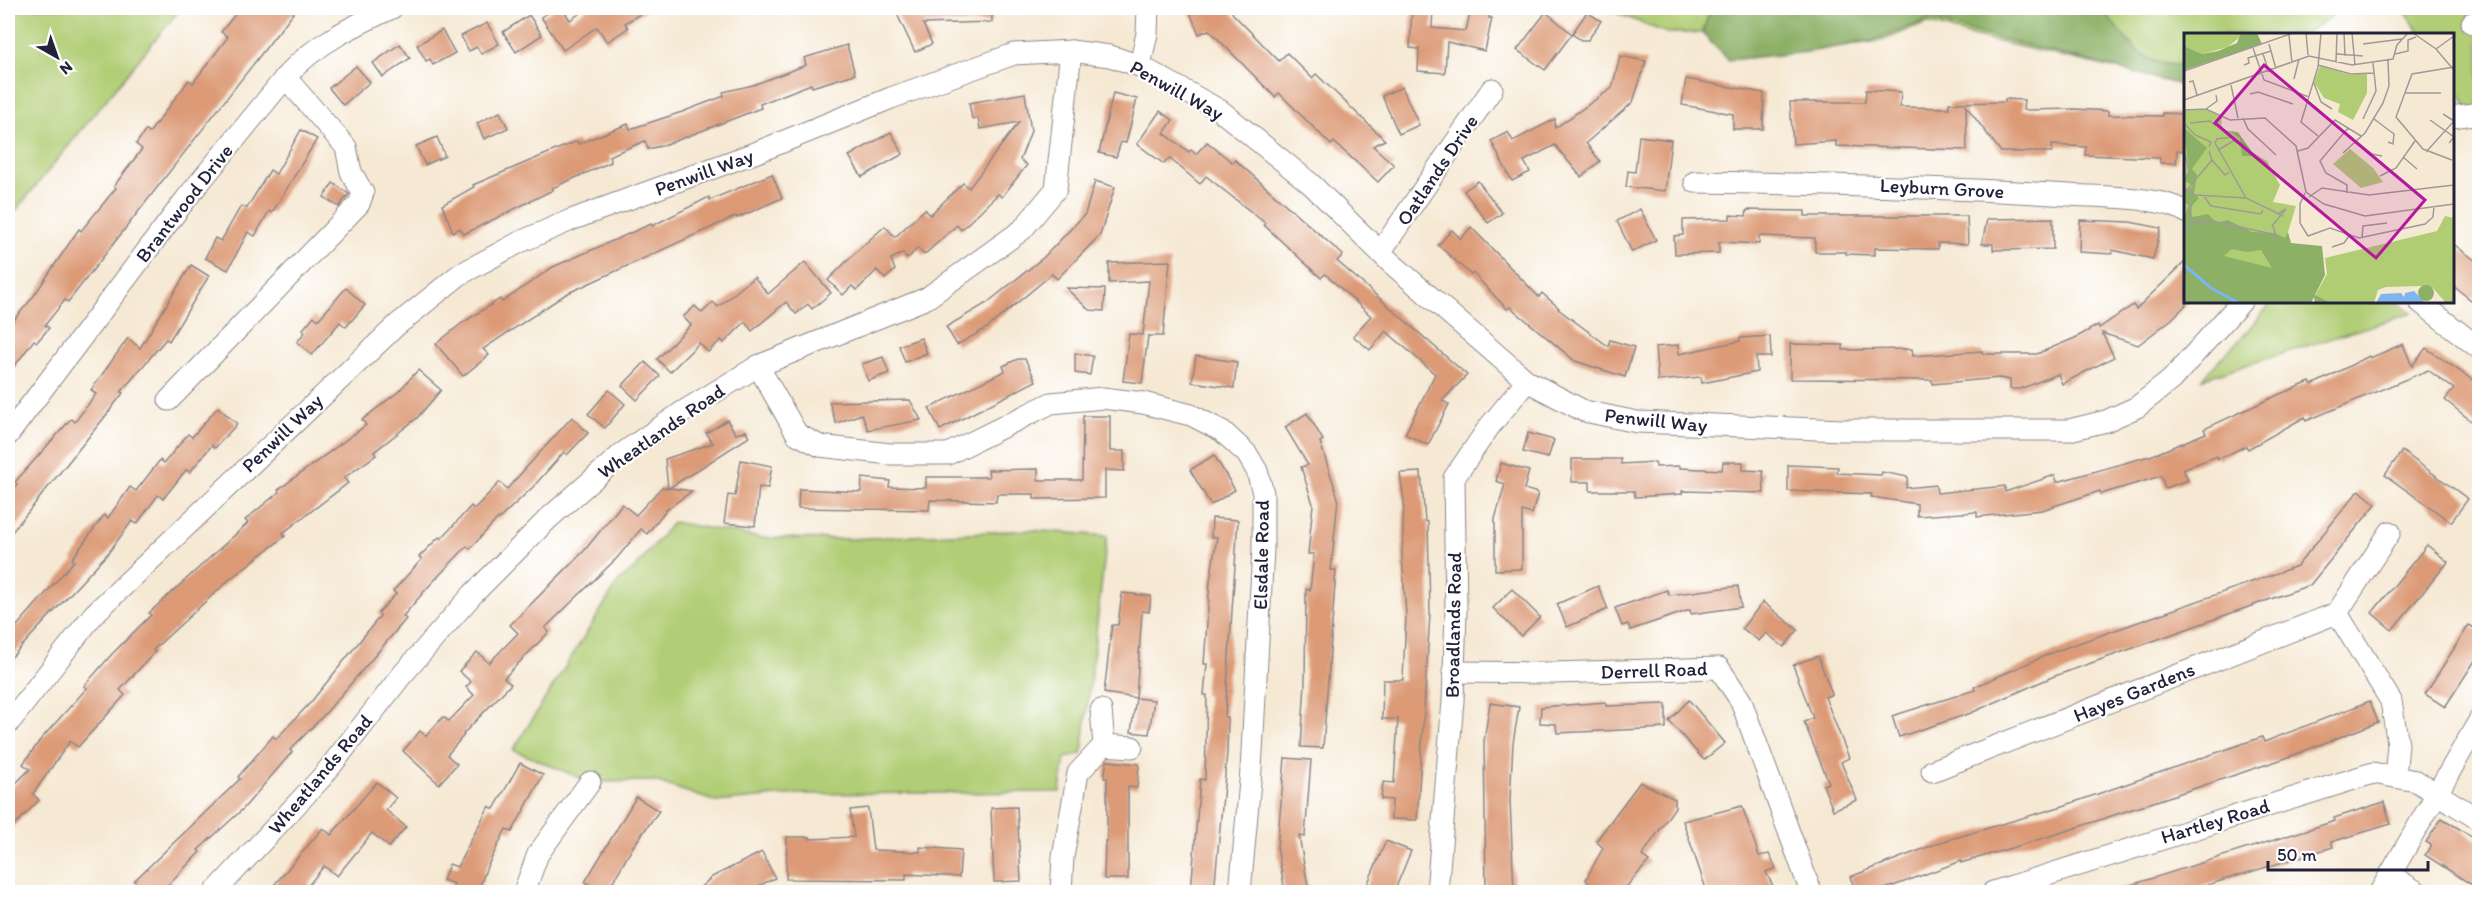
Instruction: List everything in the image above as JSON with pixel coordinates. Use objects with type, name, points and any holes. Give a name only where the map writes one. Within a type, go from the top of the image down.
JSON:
[{"type":"street","name":"Brantwood Drive","points":[[8,435],[186,199],[285,77],[304,57],[349,28],[392,8]]},
{"type":"street","points":[[1140,66],[1147,33],[1148,8]]},
{"type":"street","name":"Penwill Way","points":[[8,724],[94,614],[397,325],[459,275],[520,242],[571,220],[760,152],[891,98],[1014,54],[1071,51],[1110,56],[1140,66],[1221,111],[1311,184],[1381,251],[1527,381],[1584,411],[1637,422],[1844,430],[2069,430],[2106,421],[2137,407],[2171,380],[2240,303]]},
{"type":"street","name":"Wheatlands Road","points":[[215,892],[323,776],[402,675],[474,594],[549,518],[623,453],[684,411],[758,366],[927,298],[1022,230],[1056,189],[1071,51]]},
{"type":"street","points":[[169,400],[359,204],[363,193],[351,172],[346,147],[285,77]]},
{"type":"street","name":"Oatlands Drive","points":[[1381,251],[1492,89]]},
{"type":"street","points":[[2454,117],[2480,113]]},
{"type":"street","name":"Leyburn Grove","points":[[1695,182],[1917,186],[2021,192],[2145,200],[2184,211]]},
{"type":"street","points":[[2421,303],[2480,349]]},
{"type":"street","name":"Elsdale Road","points":[[758,366],[797,434],[820,446],[890,454],[948,454],[1051,403],[1103,398],[1143,403],[1191,415],[1222,431],[1246,454],[1257,471],[1263,493],[1263,549],[1251,770],[1240,892]]},
{"type":"street","name":"Broadlands Road","points":[[1437,892],[1454,672],[1456,611],[1454,478],[1489,427],[1527,381]]},
{"type":"street","points":[[2390,532],[2337,613],[2391,701],[2398,744],[2395,777]]},
{"type":"street","name":"Hayes Gardens","points":[[1932,771],[2337,613]]},
{"type":"street","name":"Derrell Road","points":[[1454,672],[1553,674],[1719,668],[1741,701],[1811,892]]},
{"type":"street","points":[[1061,892],[1063,857],[1078,773],[1104,745],[1101,710]]},
{"type":"street","points":[[2417,892],[2385,884],[2478,723]]},
{"type":"street","points":[[1104,745],[1132,747]]},
{"type":"street","name":"Hartley Road","points":[[1993,892],[2373,772],[2416,782],[2480,820]]},
{"type":"street","points":[[524,892],[538,854],[590,782]]},
{"type":"green space","points":[[8,8],[181,8],[8,220]]},
{"type":"green space","points":[[1604,8],[2343,8],[2306,33],[2184,33],[2184,84],[1972,36],[1927,23],[1878,42],[1729,56],[1702,33],[1667,33]]},
{"type":"green space","points":[[1711,8],[2100,8],[2135,49],[2145,56],[2170,65],[2184,64],[2184,86],[1929,20],[1871,41],[1808,52],[1728,60],[1702,33]]},
{"type":"green space","points":[[2403,8],[2479,8],[2479,113],[2472,114],[2454,86],[2454,33],[2419,33]]},
{"type":"green space","points":[[2271,303],[2399,303],[2412,313],[2201,379],[2248,331]]},
{"type":"green space","points":[[673,522],[762,538],[849,539],[1031,530],[1107,536],[1082,754],[1065,758],[1060,792],[799,794],[716,802],[655,781],[590,782],[513,750],[619,581],[635,568]]},
{"type":"building","points":[[240,8],[297,8],[68,302],[65,300],[45,325],[49,328],[37,342],[34,340],[8,375],[8,327],[33,297],[79,229],[81,231],[116,188],[114,186],[142,149],[136,144],[146,130],[149,133],[189,80],[193,83],[228,37],[221,32]]},
{"type":"building","points":[[556,8],[562,8],[570,20],[588,8],[650,8],[625,23],[628,28],[607,42],[597,27],[563,50],[541,17]]},
{"type":"building","points":[[906,8],[992,8],[992,22],[923,24],[932,44],[915,52],[896,12]]},
{"type":"building","points":[[1188,8],[1230,8],[1233,14],[1279,61],[1287,53],[1312,78],[1316,74],[1385,140],[1373,146],[1394,165],[1378,182],[1334,142],[1331,145],[1279,93],[1275,97],[1209,30],[1199,34]]},
{"type":"building","points":[[1412,8],[1433,8],[1432,28],[1466,31],[1471,8],[1491,8],[1489,18],[1492,18],[1485,51],[1447,42],[1445,73],[1418,71],[1419,49],[1410,48]]},
{"type":"building","points":[[1546,12],[1572,34],[1545,70],[1517,50]]},
{"type":"building","points":[[1587,12],[1601,21],[1588,40],[1581,40],[1572,34]]},
{"type":"building","points":[[529,15],[542,35],[516,52],[503,32]]},
{"type":"building","points":[[487,23],[499,44],[481,54],[477,47],[469,51],[461,36]]},
{"type":"building","points":[[442,30],[455,53],[433,65],[430,59],[426,61],[417,45]]},
{"type":"building","points":[[400,44],[410,58],[383,77],[373,63]]},
{"type":"building","points":[[847,45],[855,74],[812,87],[811,84],[760,104],[761,108],[665,145],[648,149],[645,141],[609,156],[611,162],[552,188],[553,190],[464,234],[460,228],[453,232],[442,205],[474,187],[473,185],[577,141],[578,144],[628,124],[630,129],[682,112],[724,96],[723,92],[753,85],[806,65],[804,58]]},
{"type":"building","points":[[1620,56],[1646,61],[1633,102],[1586,143],[1600,161],[1581,177],[1555,145],[1524,161],[1530,172],[1512,181],[1491,141],[1508,132],[1513,141],[1555,119],[1555,128],[1612,88]]},
{"type":"building","points":[[356,66],[370,82],[343,105],[329,88]]},
{"type":"building","points":[[1686,79],[1764,93],[1763,129],[1733,129],[1733,114],[1682,105]]},
{"type":"building","points":[[1402,87],[1419,125],[1399,134],[1382,96]]},
{"type":"building","points":[[1866,90],[1901,92],[1900,107],[1949,108],[1949,103],[2005,102],[2005,99],[2024,100],[2023,110],[2075,109],[2108,111],[2108,115],[2184,114],[2184,151],[2177,150],[2176,163],[2160,163],[2160,158],[2085,155],[2086,147],[2052,145],[2052,152],[2001,152],[1966,106],[1967,150],[1836,146],[1836,141],[1793,144],[1790,102],[1865,102]]},
{"type":"building","points":[[1025,93],[1031,131],[1020,160],[1027,165],[1002,197],[998,194],[961,230],[957,225],[924,255],[918,248],[907,259],[903,253],[891,259],[895,270],[885,279],[877,270],[857,290],[852,286],[843,295],[828,280],[858,250],[885,226],[895,237],[925,209],[930,215],[963,183],[969,188],[1019,122],[980,129],[978,118],[972,119],[969,103]]},
{"type":"building","points":[[1113,93],[1137,99],[1126,143],[1121,142],[1116,157],[1099,153]]},
{"type":"building","points":[[1160,111],[1173,120],[1164,133],[1189,152],[1191,150],[1196,154],[1207,142],[1233,163],[1235,160],[1343,255],[1337,261],[1467,375],[1442,401],[1449,404],[1428,445],[1405,434],[1435,374],[1386,331],[1370,350],[1353,336],[1371,316],[1325,274],[1321,278],[1264,225],[1265,223],[1206,176],[1200,184],[1169,158],[1164,164],[1137,144]]},
{"type":"building","points":[[500,112],[508,128],[484,139],[477,123]]},
{"type":"building","points":[[301,130],[317,139],[272,213],[269,211],[255,236],[248,232],[228,270],[205,258],[215,238],[221,241],[241,206],[247,208],[270,170],[276,174]]},
{"type":"building","points":[[891,132],[903,154],[862,177],[849,156]]},
{"type":"building","points":[[1639,136],[1671,140],[1665,191],[1626,187],[1628,171],[1635,172]]},
{"type":"building","points":[[437,137],[445,156],[425,165],[416,146]]},
{"type":"building","points":[[772,174],[782,198],[737,218],[736,216],[566,294],[483,349],[489,355],[463,376],[436,344],[462,323],[500,299],[502,302],[553,267],[651,224],[652,226],[709,197],[710,200]]},
{"type":"building","points":[[1095,181],[1115,187],[1100,235],[1057,279],[1052,274],[987,328],[957,345],[946,327],[987,303],[1044,257],[1085,214]]},
{"type":"building","points":[[1478,181],[1502,213],[1488,223],[1464,191]]},
{"type":"building","points":[[333,183],[349,194],[339,207],[324,197]]},
{"type":"building","points":[[1640,209],[1656,240],[1632,252],[1617,221]]},
{"type":"building","points":[[1747,210],[1805,211],[1805,216],[1967,216],[1968,244],[1938,243],[1938,249],[1875,248],[1875,255],[1846,254],[1846,252],[1815,252],[1815,238],[1759,236],[1759,244],[1719,242],[1719,253],[1675,254],[1674,236],[1683,235],[1683,220],[1730,219],[1730,215],[1746,216]]},
{"type":"building","points":[[2053,218],[2053,249],[1993,250],[1993,244],[1982,244],[1987,219]]},
{"type":"building","points":[[2080,220],[2130,222],[2161,228],[2153,259],[2112,250],[2112,254],[2079,252]]},
{"type":"building","points":[[1471,227],[1539,297],[1542,293],[1558,309],[1608,346],[1610,340],[1634,347],[1625,377],[1575,361],[1510,307],[1507,309],[1473,273],[1471,275],[1438,245],[1452,230],[1461,239]]},
{"type":"building","points":[[2454,244],[2480,264],[2480,290],[2471,300],[2454,287]]},
{"type":"building","points":[[1170,261],[1163,336],[1148,336],[1142,383],[1123,381],[1129,334],[1143,335],[1149,281],[1109,283],[1109,263]]},
{"type":"building","points":[[805,262],[831,293],[812,309],[808,304],[796,314],[786,302],[752,331],[745,322],[724,343],[721,340],[708,352],[699,343],[670,372],[657,359],[691,325],[683,317],[695,306],[702,313],[713,302],[718,307],[754,277],[768,294]]},
{"type":"building","points":[[2184,263],[2184,303],[2186,305],[2172,319],[2138,345],[2102,333],[2114,357],[2062,384],[2058,374],[2020,389],[2010,389],[2010,380],[1999,378],[1933,384],[1932,380],[1790,379],[1790,344],[1843,345],[1843,350],[1912,349],[1913,356],[1982,351],[1983,354],[2037,354],[2075,338],[2098,325],[2099,328],[2133,305],[2136,309]]},
{"type":"building","points":[[191,265],[209,276],[169,341],[166,339],[121,392],[123,393],[104,418],[8,537],[8,497],[17,484],[15,482],[71,419],[75,422],[96,394],[91,390],[128,338],[140,348]]},
{"type":"building","points":[[346,288],[365,305],[346,327],[340,322],[312,355],[297,342],[305,332],[303,329],[314,316],[318,320]]},
{"type":"building","points":[[1066,288],[1105,289],[1104,311],[1089,310]]},
{"type":"building","points":[[1770,336],[1771,357],[1756,357],[1757,372],[1702,383],[1701,377],[1658,381],[1655,347],[1678,345],[1679,354],[1740,341],[1740,338]]},
{"type":"building","points":[[921,338],[927,353],[905,362],[899,346]]},
{"type":"building","points":[[2403,344],[2412,366],[2426,348],[2480,385],[2480,428],[2445,400],[2454,389],[2428,370],[2306,421],[2305,417],[2248,449],[2246,446],[2218,459],[2217,456],[2183,469],[2188,480],[2165,488],[2161,476],[2101,494],[2100,491],[2042,510],[1977,517],[1977,512],[1917,516],[1917,504],[1871,497],[1872,494],[1788,491],[1788,465],[1838,467],[1837,473],[1881,475],[1882,472],[1908,477],[1906,488],[1936,485],[1937,493],[2005,486],[2005,492],[2055,475],[2057,482],[2153,455],[2206,433],[2204,429],[2280,394],[2310,382],[2312,385],[2369,356],[2370,358]]},
{"type":"building","points":[[1075,353],[1093,356],[1090,375],[1075,373]]},
{"type":"building","points":[[1196,356],[1237,362],[1234,388],[1192,382]]},
{"type":"building","points":[[883,357],[889,373],[868,381],[862,364]]},
{"type":"building","points":[[1018,359],[1025,359],[1036,381],[940,430],[929,408],[1005,371],[1003,366]]},
{"type":"building","points":[[645,362],[660,376],[637,400],[622,386]]},
{"type":"building","points":[[418,370],[441,390],[417,418],[374,452],[376,455],[344,478],[348,483],[283,533],[285,536],[230,579],[153,650],[155,652],[120,690],[125,695],[78,747],[70,741],[33,794],[39,800],[8,832],[8,791],[30,769],[23,764],[41,739],[87,688],[84,686],[112,654],[151,615],[149,613],[248,523],[245,520],[279,492],[278,490],[366,425],[362,420],[398,392]]},
{"type":"building","points":[[609,390],[625,404],[605,428],[588,414]]},
{"type":"building","points":[[910,400],[921,420],[868,430],[862,414],[836,423],[829,402]]},
{"type":"building","points":[[218,407],[237,424],[215,448],[212,445],[190,472],[186,470],[163,499],[158,495],[137,524],[132,521],[109,552],[8,661],[8,617],[17,626],[74,561],[72,559],[104,515],[108,518],[130,487],[136,491],[160,460],[164,463],[188,434],[192,437]]},
{"type":"building","points":[[1307,413],[1323,440],[1320,442],[1338,498],[1331,570],[1336,570],[1323,748],[1301,747],[1305,683],[1306,589],[1310,590],[1314,554],[1308,554],[1313,504],[1301,467],[1308,465],[1285,427]]},
{"type":"building","points":[[1083,416],[1110,416],[1110,451],[1124,451],[1124,471],[1105,470],[1105,498],[1034,499],[1034,494],[997,494],[996,502],[930,500],[929,510],[798,508],[799,489],[861,492],[862,478],[890,481],[889,487],[926,488],[926,477],[989,477],[988,470],[1038,469],[1038,480],[1082,480]]},
{"type":"building","points":[[572,417],[588,433],[567,455],[564,452],[533,487],[498,518],[470,549],[467,546],[429,586],[403,616],[406,619],[325,714],[290,750],[292,752],[243,809],[198,850],[200,852],[161,892],[146,892],[134,881],[240,779],[238,777],[273,736],[276,739],[311,702],[380,616],[378,613],[396,594],[393,591],[422,559],[419,557],[439,537],[441,539],[471,506],[474,509],[500,482],[507,489]]},
{"type":"building","points":[[727,420],[736,434],[746,431],[749,437],[669,488],[692,491],[666,510],[647,534],[641,529],[617,558],[545,628],[549,632],[504,678],[511,684],[463,734],[447,755],[457,764],[439,784],[403,751],[420,731],[426,736],[443,717],[449,721],[474,695],[466,687],[471,682],[459,671],[477,652],[489,663],[518,633],[510,625],[584,551],[622,504],[636,515],[662,487],[668,488],[665,459],[713,443],[706,433]]},
{"type":"building","points":[[1528,433],[1554,440],[1548,458],[1523,452]]},
{"type":"building","points":[[2402,451],[2468,499],[2451,522],[2385,475]]},
{"type":"building","points":[[1214,455],[1235,490],[1211,505],[1190,470]]},
{"type":"building","points":[[1572,459],[1621,459],[1621,464],[1655,462],[1656,467],[1680,466],[1680,468],[1722,470],[1723,462],[1743,462],[1743,470],[1763,471],[1764,493],[1682,491],[1682,494],[1635,497],[1634,491],[1590,491],[1590,482],[1572,482]]},
{"type":"building","points":[[741,460],[772,466],[768,488],[759,487],[755,526],[724,523],[728,495],[735,496]]},
{"type":"building","points":[[1501,463],[1529,471],[1524,489],[1538,493],[1532,514],[1522,511],[1522,569],[1495,570],[1495,519],[1505,484],[1496,481]]},
{"type":"building","points":[[1421,472],[1425,521],[1428,522],[1430,614],[1417,820],[1391,819],[1392,800],[1381,799],[1383,782],[1394,783],[1398,719],[1382,719],[1383,680],[1403,680],[1406,615],[1402,555],[1404,501],[1400,473]]},
{"type":"building","points":[[2359,490],[2376,504],[2310,585],[2052,677],[1971,713],[1899,737],[1892,716],[1975,690],[1974,687],[2056,651],[2297,566]]},
{"type":"building","points":[[1212,518],[1238,520],[1225,717],[1228,717],[1227,753],[1214,892],[1191,892],[1200,779],[1205,780],[1207,695],[1204,695],[1207,664],[1204,664],[1210,581],[1217,537],[1211,537]]},
{"type":"building","points":[[2427,545],[2448,562],[2392,630],[2372,613]]},
{"type":"building","points":[[1598,586],[1608,609],[1567,627],[1557,604]]},
{"type":"building","points":[[1738,586],[1741,607],[1691,614],[1690,610],[1630,630],[1628,624],[1622,626],[1615,608],[1667,590],[1669,595]]},
{"type":"building","points":[[1512,589],[1540,617],[1521,636],[1493,608]]},
{"type":"building","points":[[1122,593],[1151,596],[1149,612],[1142,611],[1136,698],[1104,693],[1112,625],[1118,625]]},
{"type":"building","points":[[1763,602],[1798,630],[1784,647],[1766,633],[1759,641],[1742,628]]},
{"type":"building","points":[[2469,625],[2480,631],[2480,653],[2445,707],[2425,694]]},
{"type":"building","points":[[1818,656],[1832,694],[1825,697],[1849,758],[1841,762],[1857,800],[1833,810],[1823,785],[1829,783],[1804,722],[1813,718],[1793,665]]},
{"type":"building","points":[[1136,698],[1154,700],[1149,734],[1131,732]]},
{"type":"building","points":[[1689,700],[1725,743],[1704,760],[1669,721]]},
{"type":"building","points":[[2370,701],[2378,722],[2286,758],[2054,835],[1961,863],[1961,861],[1877,892],[1856,892],[1850,877],[1941,842],[2063,806],[2262,737],[2264,742]]},
{"type":"building","points":[[1606,702],[1606,706],[1666,704],[1666,728],[1557,733],[1556,724],[1540,723],[1541,707]]},
{"type":"building","points":[[1490,703],[1519,707],[1513,743],[1510,801],[1514,892],[1486,892],[1484,741]]},
{"type":"building","points":[[1285,758],[1311,760],[1305,837],[1299,836],[1309,892],[1285,892],[1277,847]]},
{"type":"building","points":[[1107,761],[1139,764],[1137,788],[1128,787],[1128,879],[1104,879],[1105,841],[1107,841],[1107,778],[1104,778]]},
{"type":"building","points":[[520,763],[543,775],[512,832],[506,829],[486,869],[478,892],[450,892],[454,884],[443,880],[449,864],[457,867],[489,806],[494,809]]},
{"type":"building","points":[[377,782],[396,798],[386,810],[406,827],[389,847],[372,833],[337,876],[324,866],[303,892],[268,892],[323,828],[331,835]]},
{"type":"building","points":[[1640,782],[1675,799],[1675,807],[1642,856],[1649,861],[1622,892],[1592,892],[1586,879],[1603,848],[1596,841]]},
{"type":"building","points":[[636,797],[659,811],[634,845],[607,892],[603,892],[585,882]]},
{"type":"building","points":[[2384,802],[2391,824],[2331,842],[2333,847],[2184,892],[2118,892],[2118,889],[2335,821],[2334,818]]},
{"type":"building","points":[[1742,806],[1759,856],[1769,854],[1776,868],[1766,872],[1774,888],[1765,892],[1707,892],[1683,821]]},
{"type":"building","points":[[1017,807],[1021,881],[994,882],[991,808]]},
{"type":"building","points":[[868,808],[873,850],[920,852],[920,847],[961,850],[959,877],[906,874],[906,880],[786,879],[787,837],[810,837],[810,839],[854,837],[850,810]]},
{"type":"building","points":[[2442,818],[2480,842],[2480,874],[2472,885],[2425,855],[2431,845],[2426,842]]},
{"type":"building","points":[[1386,841],[1411,851],[1394,892],[1364,892]]},
{"type":"building","points":[[762,852],[775,878],[746,892],[695,892],[712,877]]}]
